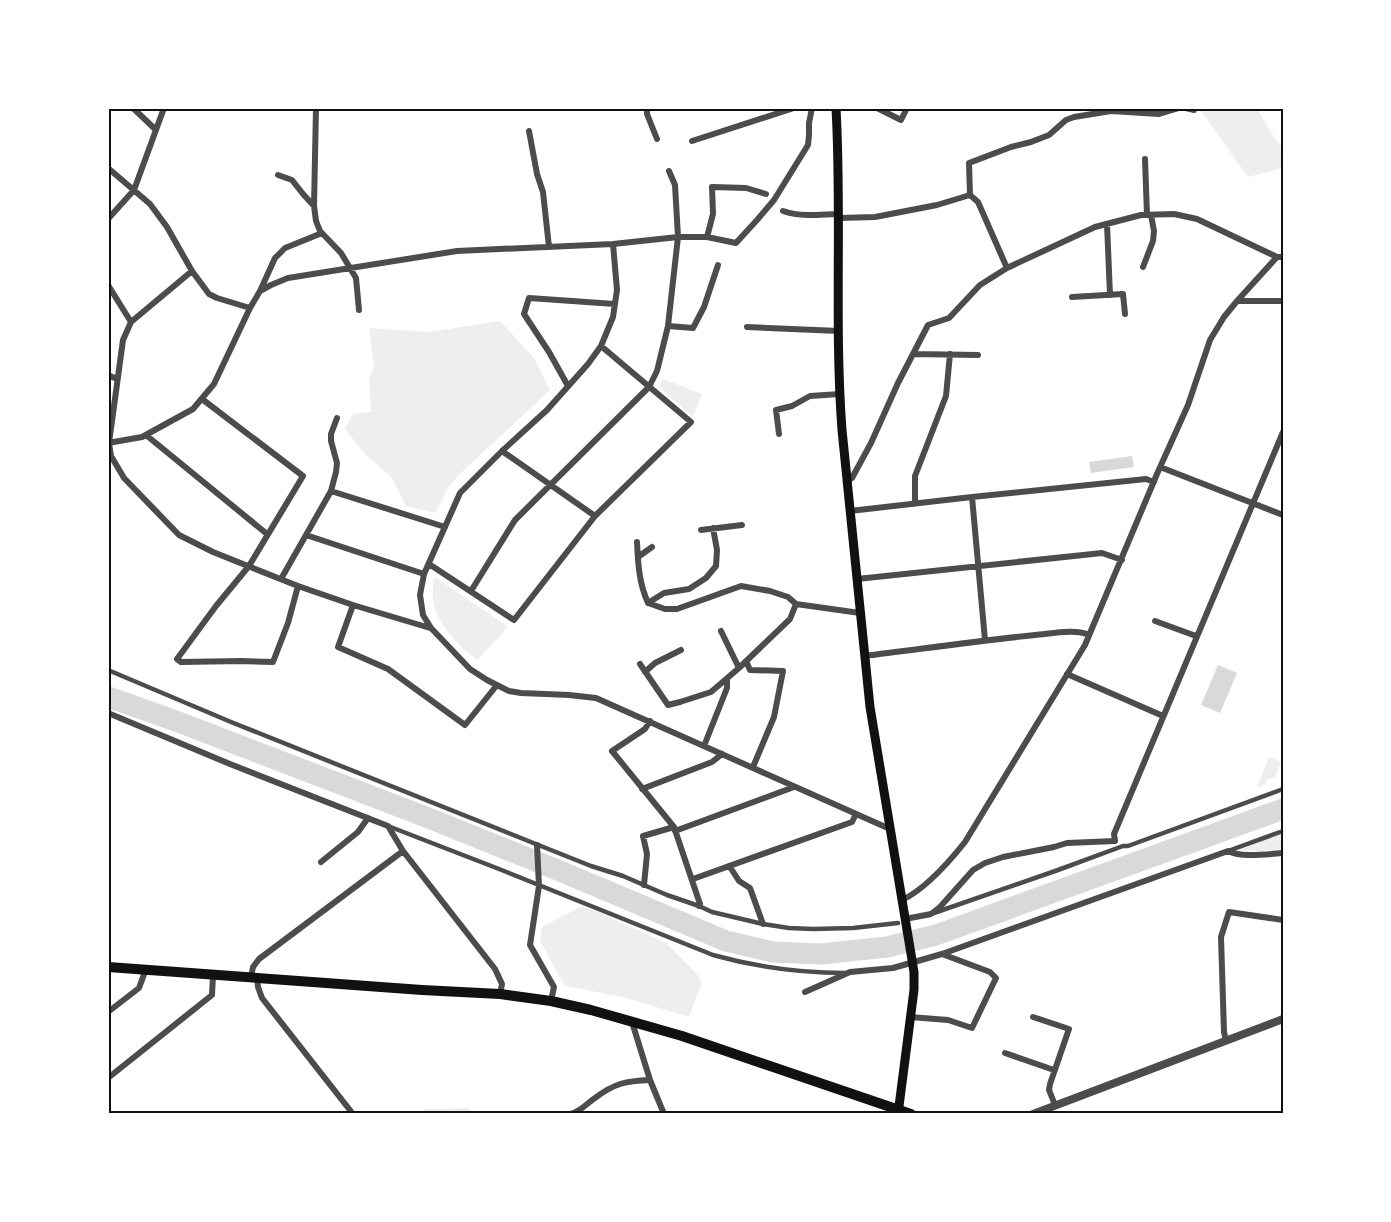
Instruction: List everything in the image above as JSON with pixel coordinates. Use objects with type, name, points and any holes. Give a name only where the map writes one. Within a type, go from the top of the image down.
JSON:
[{"type":"main road","points":[[108,967],[500,994],[551,1001],[682,1036],[904,1113],[914,990],[913,960],[903,922],[902,900],[870,707],[847,481],[840,394],[836,108]]},
{"type":"street","points":[[133,108],[156,130]]},
{"type":"street","points":[[108,219],[134,190],[164,108]]},
{"type":"street","points":[[316,108],[314,206],[316,221],[322,233],[341,253],[356,278],[359,310]]},
{"type":"street","points":[[647,108],[647,114],[657,139]]},
{"type":"street","points":[[692,141],[794,108]]},
{"type":"street","points":[[260,291],[288,278],[457,251],[613,244],[678,237],[707,237],[736,243],[770,208],[808,145],[812,108]]},
{"type":"street","points":[[877,108],[901,120],[907,108]]},
{"type":"street","points":[[1007,268],[978,202],[970,195],[969,163],[1049,135],[1066,120],[1074,117],[1111,111],[1159,114],[1179,108]]},
{"type":"street","points":[[529,131],[537,174],[543,192],[549,247]]},
{"type":"street","points":[[1143,267],[1154,231],[1149,215],[1145,159]]},
{"type":"street","points":[[108,168],[150,204],[209,294],[250,308]]},
{"type":"street","points":[[471,591],[515,520],[649,387],[657,371],[668,326],[678,237],[675,185],[669,171]]},
{"type":"street","points":[[278,175],[292,180],[314,206]]},
{"type":"street","points":[[707,237],[713,214],[712,187],[746,188],[766,194]]},
{"type":"street","points":[[783,211],[810,215],[875,217],[937,205],[970,195]]},
{"type":"street","points":[[847,481],[852,478],[871,443],[928,325],[949,318],[980,285],[1007,268],[1095,227],[1142,215],[1174,214],[1197,219],[1280,257],[1237,301],[1210,340],[1188,405],[1085,645],[965,842],[914,895],[902,900]]},
{"type":"street","points":[[1107,224],[1110,295]]},
{"type":"street","points":[[108,443],[142,437],[194,409],[214,384],[275,258],[285,248],[322,233]]},
{"type":"street","points":[[613,244],[617,290],[613,317],[601,345],[588,364],[547,410],[460,493],[424,574],[421,585],[423,615],[431,628],[470,669],[497,686],[521,693],[596,698],[890,829]]},
{"type":"street","points":[[668,326],[693,328],[704,307],[718,265]]},
{"type":"street","points":[[192,271],[131,322],[123,340],[108,443],[111,456],[124,478],[179,535],[213,552],[298,586],[431,628]]},
{"type":"street","points":[[108,285],[131,322]]},
{"type":"street","points":[[1072,297],[1123,294],[1125,314]]},
{"type":"street","points":[[568,386],[524,314],[529,298],[615,304]]},
{"type":"street","points":[[1237,301],[1283,301]]},
{"type":"street","points":[[747,327],[839,332]]},
{"type":"street","points":[[429,564],[514,620],[595,516],[691,422],[601,345]]},
{"type":"street","points":[[913,354],[978,355]]},
{"type":"street","points":[[915,504],[915,476],[946,396],[950,354]]},
{"type":"street","points":[[108,375],[117,379]]},
{"type":"street","points":[[779,435],[776,410],[792,406],[810,396],[840,394]]},
{"type":"street","points":[[202,399],[303,476],[249,566],[177,659],[181,662],[273,662],[288,623],[298,586]]},
{"type":"street","points":[[281,579],[331,491],[337,463],[331,434],[337,418]]},
{"type":"street","points":[[1116,844],[1114,834],[1283,432]]},
{"type":"street","points":[[146,435],[267,534]]},
{"type":"street","points":[[502,451],[595,516]]},
{"type":"street","points":[[1160,466],[1283,515]]},
{"type":"street","points":[[850,511],[972,496],[1146,479],[1154,482]]},
{"type":"street","points":[[331,491],[445,527]]},
{"type":"street","points":[[972,496],[985,640]]},
{"type":"street","points":[[701,530],[742,525]]},
{"type":"street","points":[[648,603],[664,593],[689,589],[706,578],[716,566],[717,550],[713,528]]},
{"type":"street","points":[[306,535],[424,574]]},
{"type":"street","points":[[637,542],[638,570],[642,591],[648,603],[665,609],[678,609],[741,586],[770,591],[788,597],[796,604],[860,613]]},
{"type":"street","points":[[638,557],[652,547]]},
{"type":"street","points":[[857,579],[1102,553],[1122,560]]},
{"type":"street","points":[[640,664],[668,705],[711,692],[790,619],[796,604]]},
{"type":"street","points":[[353,605],[338,647],[388,669],[465,725],[497,686]]},
{"type":"street","points":[[1155,621],[1196,636]]},
{"type":"street","points":[[721,631],[739,668]]},
{"type":"street","points":[[864,656],[985,640],[1061,633],[1084,632],[1089,634]]},
{"type":"street","points":[[645,672],[654,663],[681,650]]},
{"type":"street","points":[[746,661],[750,670],[783,671],[774,717],[753,767]]},
{"type":"street","points":[[108,670],[253,731],[591,866],[624,876],[712,912],[763,924],[813,929],[853,928],[903,922],[1036,878],[1116,844]]},
{"type":"street","points":[[1067,674],[1163,716]]},
{"type":"street","points":[[704,746],[727,688],[727,678]]},
{"type":"street","points":[[108,713],[230,764],[481,861],[713,955],[786,970],[850,972],[893,968],[913,960],[942,954],[1283,831]]},
{"type":"street","points":[[650,721],[645,729],[612,751],[674,829],[693,879],[699,906]]},
{"type":"street","points":[[642,789],[712,762],[722,754]]},
{"type":"street","points":[[644,885],[647,854],[643,836],[674,829],[794,787]]},
{"type":"street","points":[[931,914],[973,870],[985,863],[1067,843],[1128,846],[1283,789]]},
{"type":"street","points":[[693,879],[852,822],[856,814]]},
{"type":"street","points":[[321,862],[358,832],[368,818]]},
{"type":"street","points":[[388,826],[403,851],[495,969],[502,984],[500,994]]},
{"type":"street","points":[[537,844],[539,886],[530,945],[554,987],[551,1001]]},
{"type":"street","points":[[353,1114],[262,998],[252,967],[259,959],[403,851]]},
{"type":"street","points":[[1228,851],[1261,855],[1283,852]]},
{"type":"street","points":[[730,867],[739,881],[750,888],[763,924]]},
{"type":"street","points":[[1226,1041],[1221,937],[1229,912],[1283,920]]},
{"type":"street","points":[[910,1017],[948,1020],[972,1028],[996,978],[990,972],[942,954]]},
{"type":"street","points":[[108,1012],[139,988],[146,969]]},
{"type":"street","points":[[805,992],[850,972]]},
{"type":"street","points":[[108,1078],[212,995],[213,975]]},
{"type":"street","points":[[1033,1017],[1069,1029],[1050,1084],[1049,1090],[1055,1106]]},
{"type":"street","points":[[1033,1114],[1283,1019]]},
{"type":"street","points":[[632,1021],[650,1080],[664,1114]]},
{"type":"street","points":[[1005,1053],[1054,1071]]},
{"type":"street","points":[[570,1114],[576,1113],[595,1097],[617,1084],[650,1080]]},
{"type":"shaded area","points":[[1199,108],[1257,108],[1283,149],[1283,168],[1248,177]]},
{"type":"shaded area","points":[[500,321],[534,358],[550,390],[462,472],[449,486],[435,513],[406,506],[392,478],[364,453],[345,429],[353,414],[371,412],[369,379],[374,368],[369,328],[429,332]]},
{"type":"shaded area","points":[[663,379],[702,394],[693,417],[659,387]]},
{"type":"shaded area","points":[[1132,456],[1134,467],[1091,473],[1089,462]]},
{"type":"shaded area","points":[[435,577],[507,626],[477,660],[463,649],[438,617],[433,597]]},
{"type":"shaded area","points":[[1218,665],[1237,673],[1220,713],[1201,705]]},
{"type":"shaded area","points":[[1269,757],[1281,762],[1275,777],[1257,787]]},
{"type":"shaded area","points":[[1283,833],[1283,849],[1239,850]]},
{"type":"shaded area","points":[[582,906],[666,943],[695,972],[702,982],[689,1017],[623,997],[565,986],[540,941],[542,927]]},
{"type":"shaded area","points":[[468,1108],[473,1114],[420,1114],[426,1109]]},
{"type":"waterway","points":[[108,697],[426,817],[726,941],[773,952],[821,954],[887,947],[936,935],[1283,809]]}]
